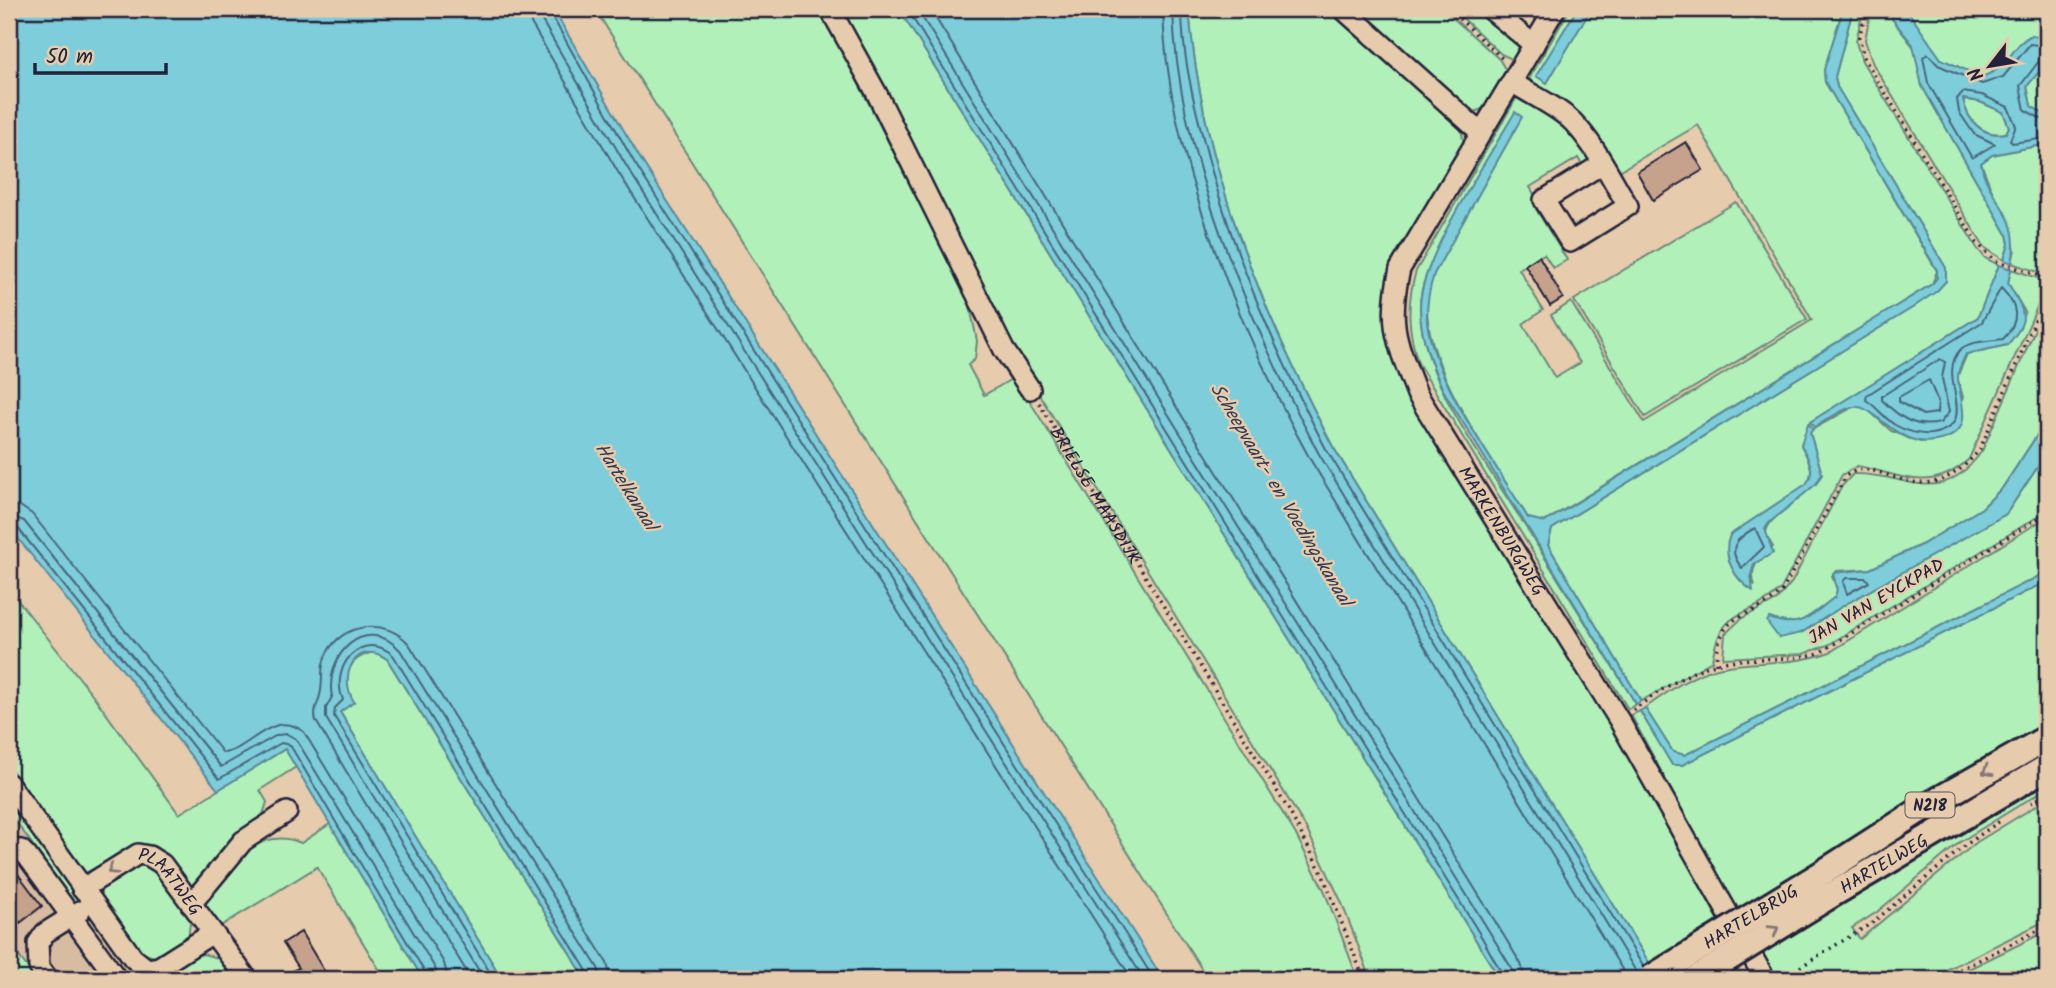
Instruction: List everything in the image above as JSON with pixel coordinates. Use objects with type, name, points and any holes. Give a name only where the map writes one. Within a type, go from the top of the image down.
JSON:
[{"type":"main road","name":"HARTELWEG","points":[[1822,887],[1920,810],[2047,738]]},
{"type":"main road","name":"HARTELWEG","points":[[1822,887],[2047,767]]},
{"type":"main road","name":"HARTELBRUG","points":[[1649,979],[1822,887]]},
{"type":"main road","name":"HARTELBRUG","points":[[1695,979],[1822,887]]},
{"type":"street","points":[[830,9],[876,92],[1004,350],[1030,389]]},
{"type":"street","points":[[1343,9],[1481,133]]},
{"type":"street","points":[[1490,9],[1534,45]]},
{"type":"street","name":"MARKENBURGWEG","points":[[1555,9],[1400,269],[1392,304],[1395,339],[1417,394],[1619,720],[1765,979]]},
{"type":"street","points":[[1515,77],[1571,120],[1602,164]]},
{"type":"street","name":"PLAATWEG","points":[[9,785],[133,958],[147,969],[159,967],[211,934]]},
{"type":"street","points":[[191,904],[243,841],[287,812]]},
{"type":"street","points":[[9,849],[21,850],[27,856],[117,979]]},
{"type":"street","name":"PLAATWEG","points":[[87,895],[138,854],[149,856],[162,864],[211,934],[247,979]]},
{"type":"street","points":[[48,979],[39,967],[38,943],[45,933],[71,915],[87,895]]},
{"type":"path","points":[[1449,9],[1515,77]]},
{"type":"path","points":[[1867,9],[1859,37],[1864,58],[1978,243],[1996,261],[2047,278]]},
{"type":"path","points":[[1716,664],[1717,640],[1723,630],[1732,621],[1773,600],[1782,591],[1846,476],[1852,471],[1867,471],[1933,483],[1956,475],[1969,463],[1980,449],[2047,293]]},
{"type":"path","name":"BRIELSE MAASDIJK","points":[[1030,389],[1288,809],[1322,873],[1364,979]]},
{"type":"path","name":"JAN VAN EYCKPAD","points":[[1632,711],[1651,697],[1716,664],[1802,658],[1819,653],[2047,513]]},
{"type":"path","points":[[2022,808],[2047,794]]},
{"type":"path","points":[[1781,979],[1872,923],[1967,844],[2013,813]]},
{"type":"path","points":[[1941,979],[2047,926]]},
{"type":"shaded area","points":[[9,812],[132,979],[36,979],[9,943]]},
{"type":"green space","points":[[595,9],[821,9],[969,301],[977,341],[975,359],[968,365],[984,395],[1015,377],[1295,833],[1324,890],[1358,979],[1208,979]]},
{"type":"green space","points":[[839,9],[899,9],[1500,979],[1371,979],[1341,901],[1306,828],[1026,373]]},
{"type":"green space","points":[[1189,9],[1335,9],[1460,123],[1464,145],[1414,236],[1389,336],[1624,743],[1720,923],[1651,966],[1332,445],[1306,394],[1259,288],[1221,179],[1206,123]]},
{"type":"green space","points":[[1351,9],[1443,9],[1499,59],[1507,72],[1489,104],[1470,112]]},
{"type":"green space","points":[[1453,9],[1476,9],[1517,43],[1519,49],[1514,60],[1501,54]]},
{"type":"green space","points":[[1570,9],[1577,9],[1537,76],[1547,82],[1591,9],[1843,9],[1824,70],[1825,82],[1937,271],[1932,284],[1544,522],[1528,518],[1479,441],[1447,380],[1435,350],[1428,322],[1428,296],[1451,225],[1430,265],[1421,298],[1423,336],[1431,364],[1457,418],[1636,704],[1628,709],[1418,363],[1409,317],[1416,271],[1517,97],[1565,126],[1588,158],[1585,170],[1578,158],[1530,187],[1541,206],[1536,209],[1567,260],[1553,268],[1544,254],[1519,269],[1543,310],[1523,324],[1555,378],[1580,363],[1551,315],[1571,302],[1644,422],[1812,320],[1698,125],[1614,174],[1532,89],[1529,79]]},
{"type":"green space","points":[[1853,9],[1863,9],[1856,42],[1862,61],[1977,248],[1985,258],[1999,265],[1978,317],[1808,424],[1801,445],[1811,469],[1807,484],[1730,535],[1755,586],[1754,568],[1773,547],[1766,535],[1767,528],[1780,512],[1809,489],[1822,474],[1810,433],[1813,429],[1853,407],[1865,407],[1891,431],[1920,442],[1946,438],[1963,397],[1957,377],[1967,354],[2007,345],[2025,312],[2008,283],[2011,269],[2047,281],[2047,285],[1969,459],[1955,470],[1928,479],[1901,477],[1857,466],[1842,475],[1781,589],[1729,622],[1716,643],[1712,661],[1641,701],[1548,545],[1552,529],[1912,308],[1946,281],[1946,268],[1837,87],[1835,77]]},
{"type":"green space","points":[[1871,9],[1898,9],[1893,12],[1898,27],[1915,49],[1922,86],[2007,234],[2009,244],[2004,260],[1984,247],[1873,64],[1865,40]]},
{"type":"green space","points":[[1904,9],[2043,9],[2047,12],[2047,41],[2032,35],[2019,45],[1999,68],[1981,77],[1941,59]]},
{"type":"green space","points":[[2045,64],[2047,116],[2031,106],[2027,86]]},
{"type":"green space","points":[[1963,99],[1980,102],[2003,112],[2009,127],[2006,133],[1997,134],[1977,126],[1968,114]]},
{"type":"green space","points":[[2047,144],[2047,275],[2012,263],[2015,249],[1981,163],[1992,155]]},
{"type":"green space","points":[[1736,202],[1807,319],[1645,417],[1574,300]]},
{"type":"green space","points":[[2047,302],[2047,420],[2003,487],[1982,508],[1923,544],[1870,569],[1836,571],[1832,576],[1837,590],[1835,597],[1805,619],[1790,622],[1769,618],[1801,633],[1846,604],[2006,514],[2047,453],[2047,511],[1828,645],[1803,654],[1723,658],[1725,634],[1742,618],[1777,600],[1792,582],[1842,486],[1853,474],[1937,484],[1952,479],[1966,469],[1982,451]]},
{"type":"green space","points":[[2047,517],[2047,572],[1685,755],[1673,752],[1645,708],[1702,673],[1722,667],[1789,661],[1830,652]]},
{"type":"green space","points":[[2047,581],[2047,726],[1737,913],[1631,715],[1640,711],[1672,764],[1682,765]]},
{"type":"green space","points":[[9,589],[92,694],[179,814],[285,749],[296,767],[260,790],[267,802],[262,818],[221,851],[191,889],[169,858],[153,845],[136,846],[84,874],[9,766]]},
{"type":"green space","points":[[375,652],[387,659],[586,979],[502,979],[340,712],[354,702],[347,685],[352,664]]},
{"type":"green space","points":[[2047,782],[2047,788],[1960,842],[1877,912],[1852,928],[1860,939],[1977,842],[2047,799],[2047,920],[1928,979],[1778,979],[1760,953],[1774,942]]},
{"type":"green space","points":[[9,796],[79,896],[77,906],[9,812]]},
{"type":"green space","points":[[330,824],[423,979],[385,979],[317,867],[216,929],[201,907],[231,867],[255,846],[269,840],[284,839],[301,843]]},
{"type":"green space","points":[[139,864],[162,877],[191,916],[188,939],[160,958],[139,953],[99,900],[102,885]]},
{"type":"green space","points":[[2047,931],[2047,979],[1948,979]]},
{"type":"green space","points":[[9,943],[36,979],[9,979]]},
{"type":"green space","points":[[203,954],[221,959],[237,979],[163,979],[195,956]]},
{"type":"water","name":"Hartelkanaal","points":[[9,9],[553,9],[640,158],[1163,979],[586,979],[387,659],[367,653],[359,656],[349,671],[349,692],[354,702],[340,712],[502,979],[423,979],[285,749],[218,790],[9,527]]},
{"type":"water","name":"Scheepvaart- en Voedingskanaal","points":[[899,9],[1189,9],[1206,123],[1221,179],[1259,288],[1306,394],[1332,445],[1659,979],[1500,979]]},
{"type":"water","points":[[1577,9],[1591,9],[1547,83],[1536,76]]},
{"type":"water","points":[[1843,9],[1853,9],[1835,77],[1837,87],[1946,268],[1946,281],[1937,291],[1912,308],[1552,529],[1548,545],[1641,701],[1636,704],[1443,390],[1422,330],[1420,308],[1423,287],[1431,263],[1457,209],[1515,112],[1522,117],[1434,274],[1428,298],[1427,322],[1432,346],[1442,371],[1468,423],[1528,518],[1545,522],[1932,284],[1937,278],[1937,270],[1825,82],[1824,70]]},
{"type":"water","points":[[1898,9],[1907,10],[1941,59],[1981,77],[1999,68],[2019,45],[2032,35],[2047,41],[2047,66],[2045,65],[2027,86],[2031,106],[2047,116],[2047,144],[1992,155],[1981,163],[1990,188],[2009,219],[2013,231],[2012,263],[2004,260],[2009,244],[2007,234],[1922,86],[1913,45],[1892,19],[1893,12]],"holes":[[[1963,99],[1980,102],[2003,112],[2009,127],[2006,133],[1990,133],[1972,121]]]},
{"type":"water","points":[[1999,265],[2011,269],[2008,283],[2021,308],[2023,321],[2007,345],[1966,354],[1958,376],[1963,421],[1954,434],[1927,442],[1913,440],[1889,427],[1870,412],[1853,407],[1815,427],[1810,422],[1978,317]]},
{"type":"water","points":[[2047,420],[2047,453],[2006,514],[1846,604],[1801,633],[1779,638],[1767,622],[1769,618],[1798,622],[1811,615],[1835,597],[1837,590],[1833,573],[1870,569],[1923,544],[1982,508],[2003,487]]},
{"type":"water","points":[[1808,424],[1813,429],[1810,433],[1822,474],[1816,484],[1765,529],[1773,553],[1754,564],[1751,575],[1753,591],[1731,567],[1727,551],[1730,535],[1806,484],[1811,469],[1801,445]]},
{"type":"water","points":[[2047,572],[2047,581],[1682,765],[1672,765],[1640,711],[1645,708],[1673,752],[1685,755]]},
{"type":"building","points":[[1686,142],[1703,170],[1653,200],[1637,172]]},
{"type":"building","points":[[1539,256],[1563,298],[1550,306],[1525,265]]},
{"type":"building","points":[[9,862],[42,906],[20,923],[9,907]]},
{"type":"building","points":[[301,932],[330,979],[300,979],[294,970],[299,968],[283,943]]}]
